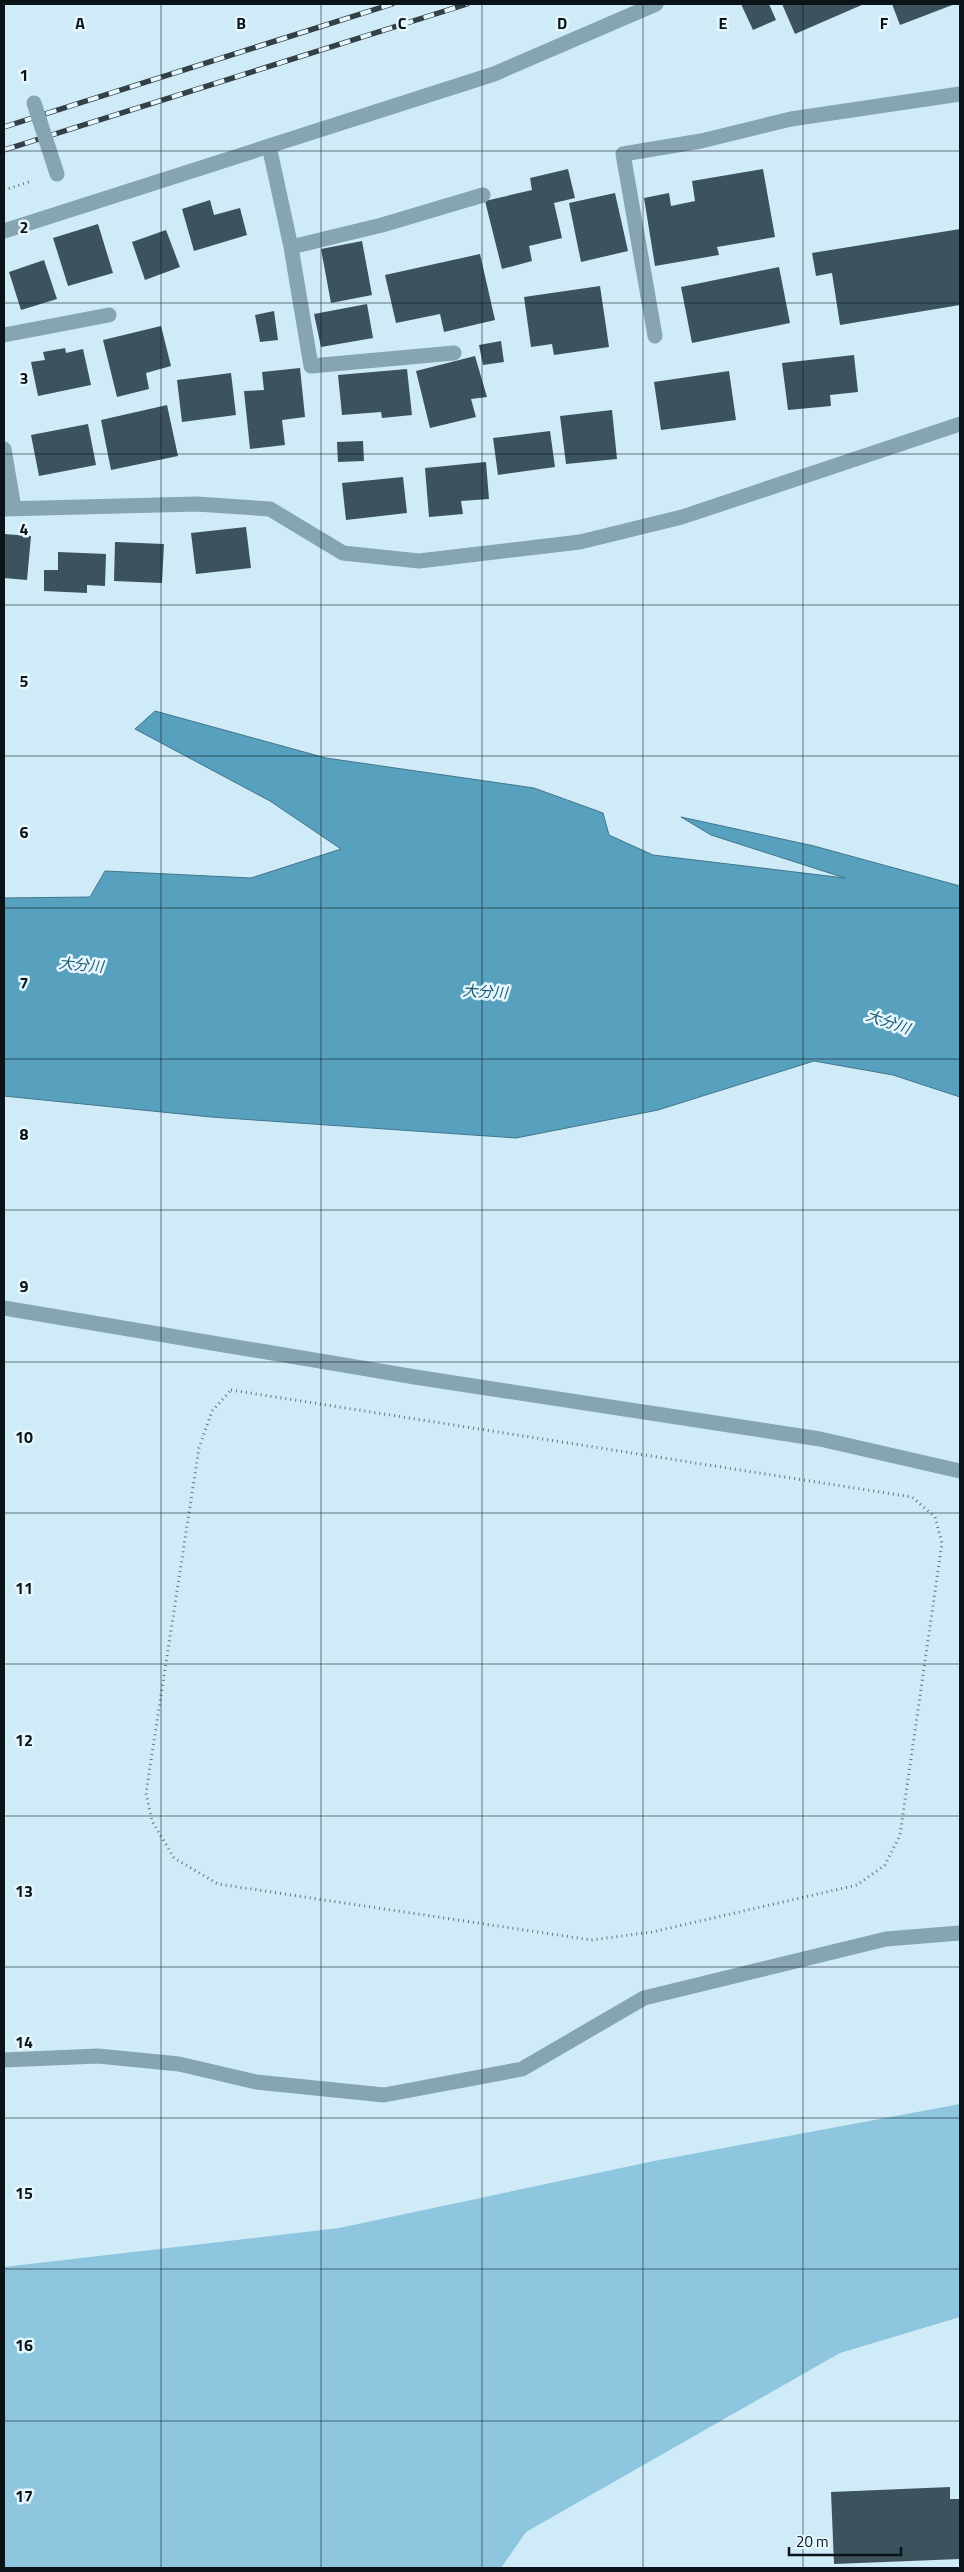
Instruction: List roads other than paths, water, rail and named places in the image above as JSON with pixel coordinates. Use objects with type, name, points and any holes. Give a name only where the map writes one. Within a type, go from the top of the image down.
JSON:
[{"type":"street","points":[[4,231],[494,74],[656,4]]},
{"type":"street","points":[[655,336],[623,154],[701,141],[791,119],[960,94]]},
{"type":"street","points":[[34,103],[57,174]]},
{"type":"street","points":[[269,146],[291,247],[311,366],[454,353]]},
{"type":"street","points":[[291,247],[382,225],[483,195]]},
{"type":"street","points":[[4,335],[110,315]]},
{"type":"street","points":[[4,449],[9,509],[197,504],[270,509],[343,554],[419,561],[580,542],[673,519],[960,424]]},
{"type":"street","points":[[4,1308],[415,1377],[820,1440],[960,1471]]},
{"type":"street","points":[[4,2060],[98,2056],[179,2064],[256,2082],[384,2096],[522,2069],[644,1998],[886,1939],[960,1933]]},
{"type":"water","name":"大分川","points":[[155,711],[326,758],[534,788],[603,813],[609,835],[653,855],[845,878],[711,835],[681,817],[814,846],[960,886],[960,1097],[893,1075],[814,1061],[658,1110],[516,1138],[211,1117],[4,1096],[4,898],[90,897],[105,871],[251,878],[341,849],[270,801],[135,729]]},
{"type":"railway","points":[[4,127],[392,4]]},
{"type":"railway","points":[[4,150],[467,4]]}]
